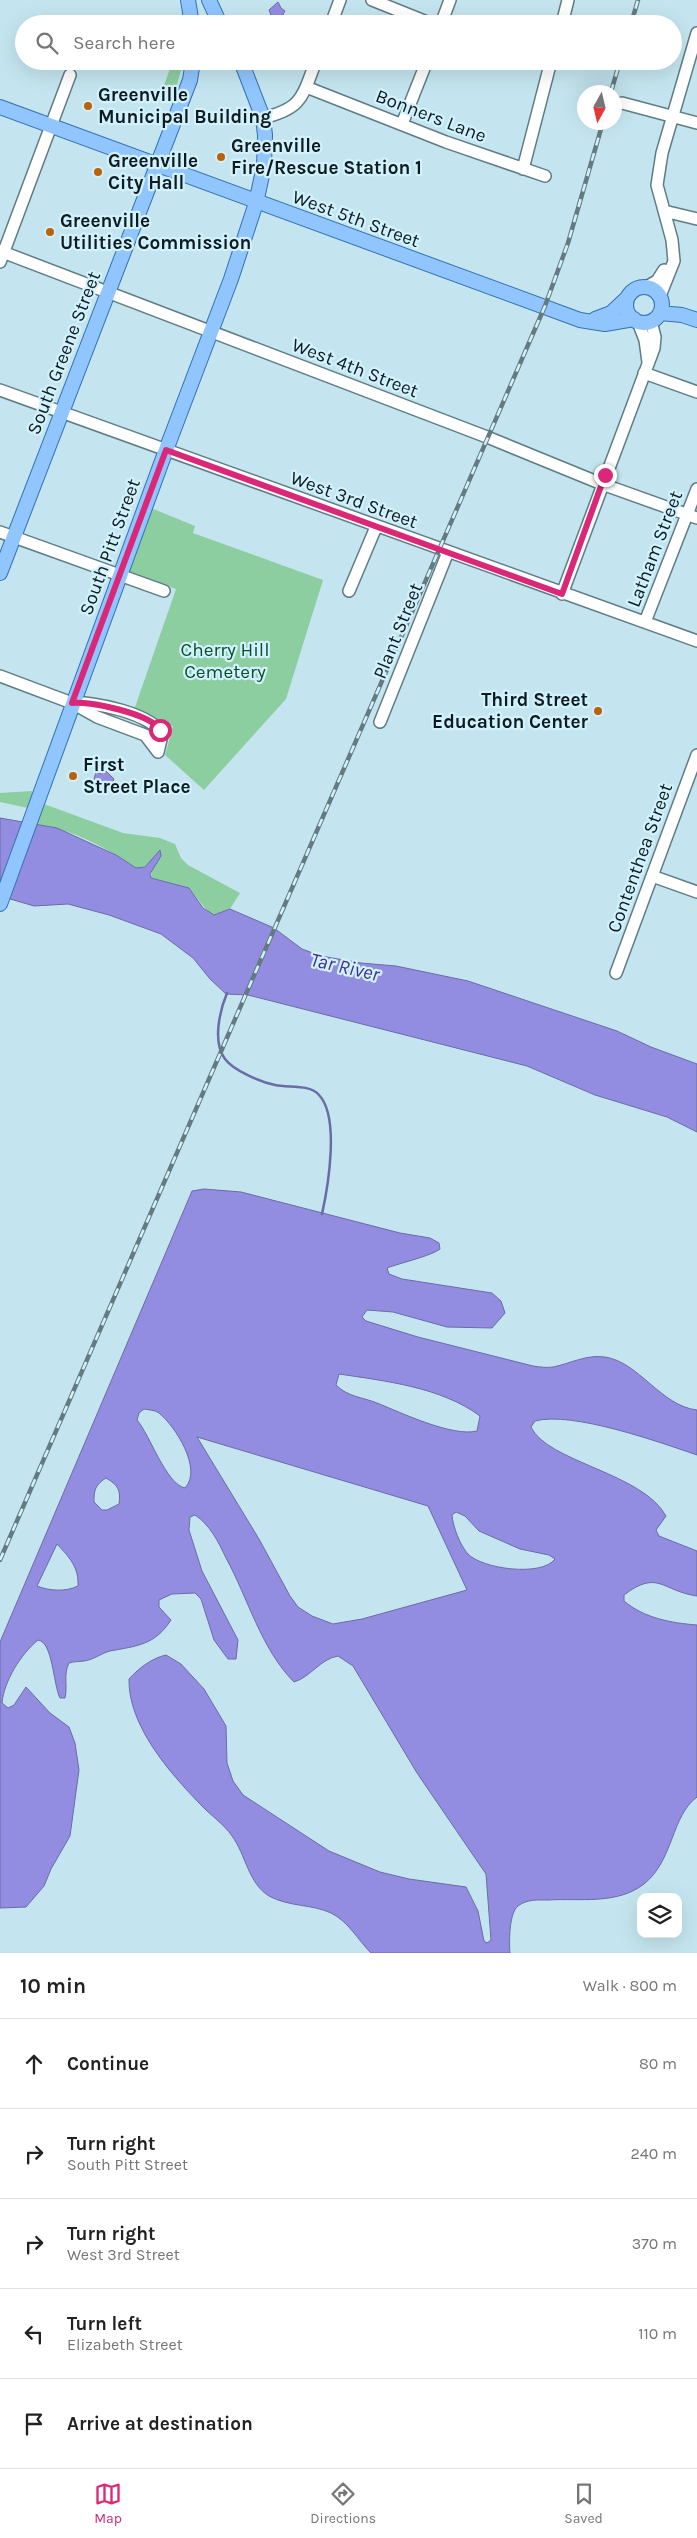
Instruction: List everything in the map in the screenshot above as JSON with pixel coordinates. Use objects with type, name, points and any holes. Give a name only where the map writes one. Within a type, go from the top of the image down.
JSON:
[{"type":"main road","points":[[188,0],[190,15]]},
{"type":"main road","points":[[208,0],[216,15]]},
{"type":"main road","name":"South Greene Street","points":[[0,574],[107,293],[158,166],[190,80],[192,70]]},
{"type":"main road","name":"South Pitt Street","points":[[0,904],[72,703],[211,333],[256,203],[264,166],[263,118],[244,70]]},
{"type":"main road","name":"West 5th Street","points":[[0,108],[256,203],[588,322],[605,324],[651,312],[697,313]]},
{"type":"main road","points":[[588,322],[611,313],[635,290],[646,287],[656,292],[651,312],[627,310],[628,298]]},
{"type":"main road","name":"West 5th Street","points":[[651,312],[682,315],[697,320]]},
{"type":"street","points":[[334,15],[340,0]]},
{"type":"street","points":[[372,0],[410,15]]},
{"type":"street","points":[[444,15],[450,0]]},
{"type":"street","points":[[564,15],[568,0]]},
{"type":"street","points":[[562,594],[646,368],[646,345],[651,312],[674,262],[672,240],[657,185],[662,153],[697,33]]},
{"type":"street","points":[[263,118],[291,110],[300,100],[313,70]]},
{"type":"street","points":[[402,124],[423,70]]},
{"type":"street","points":[[523,169],[547,70]]},
{"type":"street","points":[[1,255],[70,75]]},
{"type":"street","name":"Bonners Lane","points":[[306,87],[545,176]]},
{"type":"street","points":[[622,103],[697,123]]},
{"type":"street","points":[[664,211],[697,218]]},
{"type":"street","points":[[646,287],[657,281],[674,254]]},
{"type":"street","name":"West 4th Street","points":[[1,255],[107,293],[487,437],[602,484],[692,516]]},
{"type":"street","points":[[646,368],[697,392]]},
{"type":"street","name":"West 3rd Street","points":[[0,390],[562,594],[697,641]]},
{"type":"street","name":"Latham Street","points":[[645,622],[692,516],[697,489]]},
{"type":"street","points":[[349,591],[376,527]]},
{"type":"street","points":[[0,532],[164,591]]},
{"type":"street","name":"Plant Street","points":[[380,722],[448,552]]},
{"type":"street","points":[[0,676],[72,703],[86,712],[147,737],[158,752],[162,735],[155,724],[117,710],[86,702],[72,703]]},
{"type":"street","points":[[114,723],[117,710]]},
{"type":"street","points":[[147,737],[160,730]]},
{"type":"street","name":"Contenthea Street","points":[[616,973],[694,771],[697,756]]},
{"type":"street","points":[[652,876],[697,892]]},
{"type":"green space","points":[[170,70],[181,70],[173,100],[162,95]]},
{"type":"green space","name":"Cherry Hill Cemetery","points":[[151,508],[195,526],[193,533],[323,580],[286,699],[204,790],[165,755],[173,726],[133,713],[176,589],[128,572]]},
{"type":"green space","points":[[32,791],[33,799],[28,808],[0,802],[0,793]]},
{"type":"green space","points":[[44,804],[123,833],[160,838],[175,844],[181,858],[188,865],[240,893],[230,909],[214,915],[209,913],[189,888],[151,878],[152,870],[148,864],[141,869],[136,868],[89,840],[50,827],[37,825]]},
{"type":"water","points":[[278,2],[285,11],[283,15],[271,15],[269,10]]},
{"type":"water","points":[[106,771],[114,779],[112,785],[94,779],[96,772],[101,774]]},
{"type":"water","name":"Tar River","points":[[0,818],[57,828],[116,855],[136,868],[145,867],[160,850],[161,856],[150,874],[151,878],[189,888],[203,908],[214,915],[230,909],[274,928],[302,949],[321,956],[361,963],[396,966],[468,981],[617,1031],[651,1047],[697,1064],[697,1132],[667,1117],[595,1095],[527,1066],[248,995],[226,994],[210,979],[193,958],[161,934],[109,915],[68,904],[34,906],[0,896]]},
{"type":"water","points":[[204,1189],[241,1192],[400,1233],[430,1238],[439,1243],[440,1249],[423,1257],[387,1268],[389,1274],[402,1279],[492,1293],[501,1301],[505,1313],[492,1328],[447,1327],[393,1312],[367,1310],[362,1317],[366,1321],[418,1337],[533,1366],[553,1367],[585,1358],[605,1357],[629,1367],[672,1401],[684,1407],[697,1410],[697,1455],[616,1429],[571,1420],[551,1419],[535,1421],[531,1427],[540,1439],[556,1450],[617,1478],[654,1501],[666,1516],[656,1530],[659,1536],[697,1551],[697,1596],[653,1583],[645,1583],[635,1587],[624,1595],[624,1601],[649,1616],[677,1623],[697,1625],[697,1797],[688,1805],[682,1815],[661,1863],[644,1884],[633,1891],[610,1898],[536,1900],[521,1904],[515,1910],[511,1921],[510,1953],[371,1953],[348,1926],[331,1913],[277,1900],[269,1896],[256,1884],[232,1836],[200,1804],[164,1763],[152,1747],[143,1730],[130,1696],[129,1679],[141,1667],[156,1658],[166,1655],[181,1664],[204,1689],[226,1726],[227,1763],[233,1781],[243,1795],[329,1851],[380,1872],[409,1879],[466,1887],[478,1911],[484,1941],[487,1943],[491,1940],[486,1874],[417,1773],[353,1666],[338,1656],[326,1661],[300,1680],[294,1682],[283,1669],[264,1639],[217,1540],[205,1524],[195,1515],[190,1517],[189,1530],[202,1571],[238,1640],[236,1659],[228,1659],[214,1640],[201,1599],[195,1593],[172,1594],[159,1600],[159,1607],[171,1620],[159,1635],[145,1643],[107,1652],[87,1660],[69,1663],[66,1672],[65,1698],[60,1698],[50,1656],[43,1642],[38,1640],[25,1653],[14,1668],[6,1686],[2,1703],[8,1708],[14,1705],[26,1687],[50,1713],[69,1727],[75,1743],[79,1770],[70,1836],[51,1869],[44,1886],[26,1907],[0,1908],[0,1642],[192,1191]],"holes":[[[339,1374],[394,1383],[430,1392],[465,1406],[480,1416],[477,1431],[454,1431],[427,1423],[350,1394],[336,1385]],[[144,1409],[156,1411],[179,1437],[185,1448],[191,1470],[190,1480],[185,1488],[178,1485],[171,1478],[137,1420],[139,1413]],[[197,1437],[428,1506],[467,1590],[362,1619],[333,1624],[312,1616],[298,1607]],[[106,1478],[116,1486],[120,1495],[119,1504],[107,1510],[102,1510],[94,1502],[95,1491],[99,1483]],[[456,1512],[465,1516],[479,1531],[520,1549],[549,1555],[555,1559],[548,1565],[525,1569],[512,1569],[486,1564],[468,1554],[457,1536],[452,1515]],[[57,1544],[75,1568],[78,1586],[63,1590],[37,1586]]]},
{"type":"waterway","points":[[227,993],[218,1026],[219,1044],[225,1059],[241,1072],[263,1081],[275,1085],[310,1089],[319,1095],[325,1105],[329,1119],[331,1153],[322,1214]]},
{"type":"railway","points":[[634,15],[638,0]]},
{"type":"railway","points":[[613,85],[617,70]]},
{"type":"railway","points":[[0,1560],[545,306],[568,243],[601,130]]},
{"type":"place","name":"Greenville Municipal Building","points":[[88,106]]},
{"type":"place","name":"Greenville Fire/Rescue Station 1","points":[[221,157]]},
{"type":"place","name":"Greenville City Hall","points":[[98,172]]},
{"type":"place","name":"Greenville Utilities Commission","points":[[50,232]]},
{"type":"place","name":"Third Street Education Center","points":[[598,711]]},
{"type":"place","name":"First Street Place","points":[[73,776]]},
{"type":"route","points":[[160,730],[150,721],[100,704],[72,703],[166,450],[562,594],[605,475]]}]
